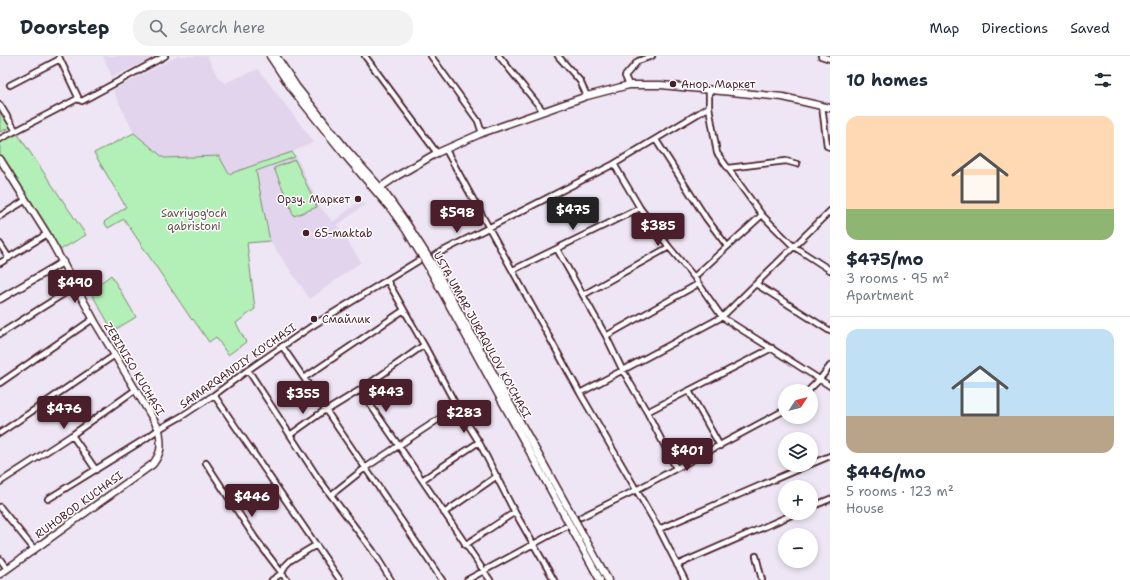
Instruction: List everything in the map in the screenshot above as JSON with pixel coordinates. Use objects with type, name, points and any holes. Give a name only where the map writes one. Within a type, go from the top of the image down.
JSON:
[{"type":"main road","name":"USTA UMAR JURAQULOV KO'CHASI","points":[[270,56],[292,89],[345,155],[378,189],[406,230],[429,268],[600,580]]},
{"type":"main road","name":"USTA UMAR JURAQULOV KO'CHASI","points":[[276,56],[305,97],[407,224],[432,263],[608,580]]},
{"type":"main road","points":[[378,189],[397,176],[437,153],[482,134],[587,96],[629,85],[661,85],[783,97],[830,108]]},
{"type":"main road","name":"ZEBINISO KUCHASI","points":[[0,159],[47,234],[94,319],[158,429],[161,446]]},
{"type":"main road","points":[[0,299],[63,262]]},
{"type":"main road","name":"RUHOBOD KUCHASI","points":[[0,574],[153,464],[159,455],[161,446]]},
{"type":"street","points":[[0,139],[77,100],[82,101],[165,56]]},
{"type":"street","points":[[365,56],[437,153]]},
{"type":"street","points":[[431,56],[478,122],[482,134]]},
{"type":"street","points":[[499,56],[543,111]]},
{"type":"street","points":[[558,56],[580,81],[587,96]]},
{"type":"street","points":[[629,85],[624,76],[638,60],[652,56]]},
{"type":"street","points":[[822,56],[830,59]]},
{"type":"street","points":[[10,85],[59,57],[78,97],[77,100]]},
{"type":"street","points":[[709,89],[709,107],[717,153],[762,215],[793,246],[830,270]]},
{"type":"street","points":[[0,105],[16,131]]},
{"type":"street","points":[[822,106],[828,146],[830,147]]},
{"type":"street","points":[[435,255],[614,164],[709,107]]},
{"type":"street","points":[[656,140],[706,218],[727,246]]},
{"type":"street","points":[[446,150],[580,393],[659,529],[685,580]]},
{"type":"street","points":[[728,168],[786,161],[797,164]]},
{"type":"street","points":[[614,164],[640,208],[694,277],[722,317],[830,386]]},
{"type":"street","points":[[0,216],[26,200]]},
{"type":"street","points":[[513,270],[640,208]]},
{"type":"street","points":[[580,393],[622,369],[715,322],[722,317],[793,246],[829,214]]},
{"type":"street","points":[[694,277],[762,215]]},
{"type":"street","points":[[0,263],[47,234]]},
{"type":"street","points":[[0,244],[9,258]]},
{"type":"street","points":[[583,295],[669,247]]},
{"type":"street","points":[[557,249],[606,336],[622,369],[647,412],[676,468]]},
{"type":"street","name":"SAMARQANDIY KO'CHASI","points":[[48,499],[145,439],[158,429],[182,416],[317,323],[418,261]]},
{"type":"street","points":[[387,280],[457,407],[480,442],[515,512],[554,580]]},
{"type":"street","points":[[606,336],[698,284]]},
{"type":"street","points":[[756,284],[830,331]]},
{"type":"street","points":[[0,334],[76,286]]},
{"type":"street","points":[[304,378],[404,310]]},
{"type":"street","points":[[0,383],[94,319]]},
{"type":"street","points":[[290,435],[326,410],[360,390],[424,345]]},
{"type":"street","points":[[282,346],[442,580]]},
{"type":"street","points":[[647,412],[772,348]]},
{"type":"street","points":[[0,433],[115,355]]},
{"type":"street","points":[[815,384],[830,366]]},
{"type":"street","points":[[248,370],[290,435],[331,495],[373,551],[391,580]]},
{"type":"street","points":[[0,482],[72,435],[135,390]]},
{"type":"street","points":[[360,390],[400,446],[465,545],[490,580]]},
{"type":"street","points":[[689,391],[720,446]]},
{"type":"street","points":[[214,395],[340,580]]},
{"type":"street","points":[[331,495],[366,468],[457,407]]},
{"type":"street","points":[[580,517],[636,490],[778,414]]},
{"type":"street","points":[[72,435],[96,470]]},
{"type":"street","points":[[422,480],[480,442]]},
{"type":"street","points":[[818,461],[830,456]]},
{"type":"street","points":[[206,463],[255,538],[287,580]]},
{"type":"street","points":[[659,529],[792,472]]},
{"type":"street","points":[[444,513],[497,476]]},
{"type":"street","points":[[818,504],[830,499]]},
{"type":"street","points":[[0,507],[34,549]]},
{"type":"street","points":[[465,545],[515,512]]},
{"type":"street","points":[[677,565],[780,520]]},
{"type":"street","points":[[467,580],[565,527]]},
{"type":"street","points":[[272,580],[282,573],[285,566],[291,560],[316,545]]},
{"type":"street","points":[[756,556],[762,580]]},
{"type":"street","points":[[0,559],[7,569]]},
{"type":"shaded area","points":[[103,56],[157,56],[112,77]]},
{"type":"shaded area","points":[[178,56],[207,56],[219,79],[225,83],[258,69],[314,142],[288,154],[229,174],[219,156],[164,158],[134,133],[113,90]]},
{"type":"shaded area","name":"65-maktab","points":[[296,156],[320,207],[333,222],[357,203],[366,204],[337,225],[361,262],[310,299],[270,241],[256,171]]},
{"type":"green space","points":[[0,110],[11,127],[0,132]]},
{"type":"green space","points":[[17,133],[86,235],[60,250],[0,154],[0,141]]},
{"type":"green space","name":"Savriyog'och qabristoni","points":[[134,133],[164,158],[219,156],[229,174],[292,152],[295,157],[256,171],[270,241],[247,243],[255,309],[236,323],[246,342],[228,355],[216,337],[209,342],[193,319],[192,320],[124,219],[108,228],[104,222],[126,207],[94,153]]},
{"type":"green space","points":[[295,160],[317,207],[294,216],[274,168]]},
{"type":"green space","points":[[111,275],[136,317],[113,331],[90,291]]},
{"type":"place","name":"Анор. Маркет","points":[[673,84]]},
{"type":"place","name":"Орзу. Маркет","points":[[358,199]]},
{"type":"place","name":"65-maktab","points":[[306,233]]},
{"type":"place","name":"Смайлик","points":[[314,319]]}]
